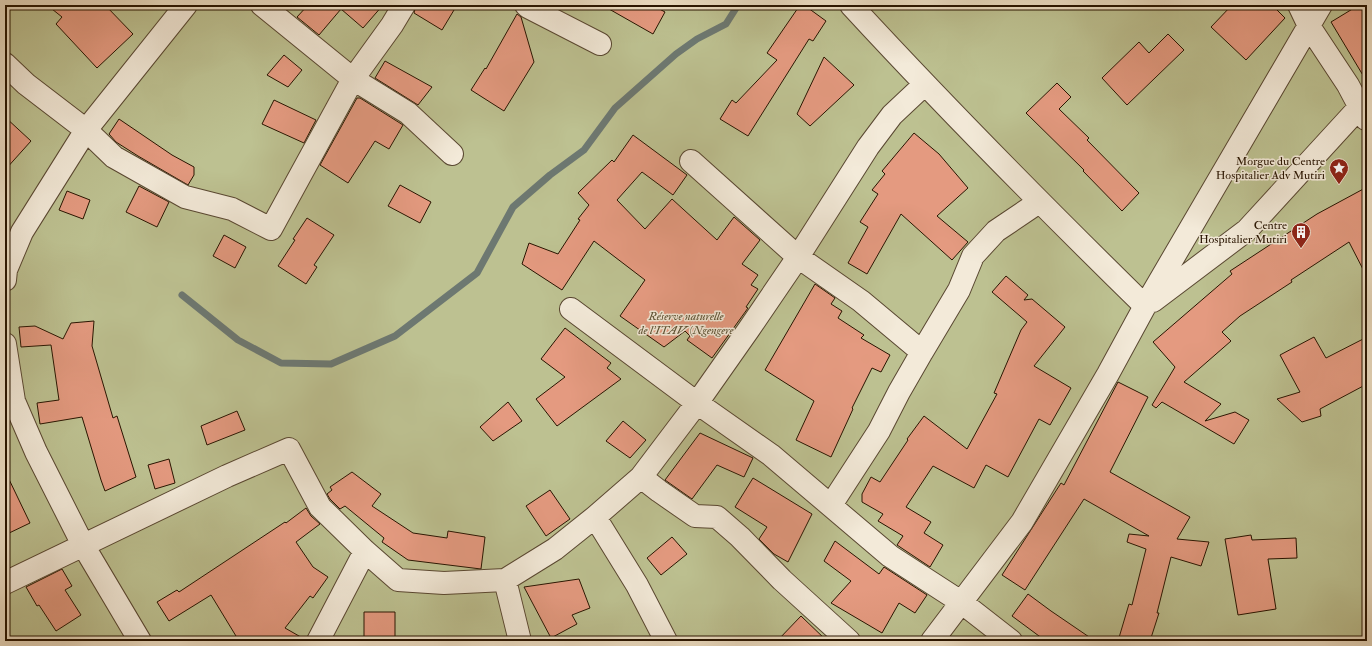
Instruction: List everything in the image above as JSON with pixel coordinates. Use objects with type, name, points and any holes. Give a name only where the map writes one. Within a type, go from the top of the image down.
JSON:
[{"type":"street","points":[[5,280],[6,270],[22,232],[86,130],[186,5]]},
{"type":"street","points":[[262,5],[352,79],[408,113],[452,154]]},
{"type":"street","points":[[5,64],[26,84],[86,130],[114,157],[185,197],[232,209],[271,229],[352,79],[392,25],[404,5]]},
{"type":"street","points":[[526,5],[600,44]]},
{"type":"street","points":[[851,5],[1039,202],[1145,306]]},
{"type":"street","points":[[1145,306],[1247,230],[1365,109],[1309,26],[1299,5]]},
{"type":"street","points":[[932,641],[1022,522],[1108,374],[1145,306],[1321,5]]},
{"type":"street","points":[[5,583],[227,476],[289,449],[320,507],[365,551],[398,580],[444,583],[505,580],[555,549],[641,477],[697,402],[798,257],[868,147],[892,115],[925,84]]},
{"type":"street","points":[[691,162],[798,257],[861,301],[922,352]]},
{"type":"street","points":[[831,505],[879,431],[899,392],[959,290],[974,256],[996,231],[1039,202]]},
{"type":"street","points":[[571,309],[772,455],[890,556],[961,602],[1011,641]]},
{"type":"street","points":[[5,344],[9,402],[83,545],[140,641]]},
{"type":"street","points":[[641,477],[695,516],[717,517],[740,537],[782,580],[849,641]]},
{"type":"street","points":[[595,517],[637,585],[666,641]]},
{"type":"street","points":[[318,641],[365,551]]},
{"type":"street","points":[[505,580],[520,641]]},
{"type":"green space","name":"Réserve naturelle de l'ITAV (Ngengere","points":[[5,5],[1367,5],[1367,641],[5,641]]},
{"type":"building","points":[[47,5],[105,5],[133,34],[97,68],[56,24],[62,17]]},
{"type":"building","points":[[308,5],[383,5],[363,28],[341,9],[319,35],[297,17]]},
{"type":"building","points":[[416,5],[457,5],[442,30],[414,13]]},
{"type":"building","points":[[602,5],[652,5],[665,12],[653,34]]},
{"type":"building","points":[[800,5],[804,5],[826,21],[813,41],[809,39],[748,136],[720,119],[732,100],[736,103],[777,60],[767,53]]},
{"type":"building","points":[[1232,5],[1272,5],[1285,18],[1246,60],[1211,27]]},
{"type":"building","points":[[1359,5],[1367,5],[1367,82],[1331,22]]},
{"type":"building","points":[[517,14],[521,17],[534,62],[504,111],[471,90],[485,68],[486,69]]},
{"type":"building","points":[[1168,34],[1184,50],[1127,105],[1102,78],[1139,42],[1149,53]]},
{"type":"building","points":[[284,55],[302,70],[288,87],[267,75]]},
{"type":"building","points":[[824,57],[854,85],[810,126],[797,114]]},
{"type":"building","points":[[385,61],[432,87],[418,105],[375,78]]},
{"type":"building","points":[[1057,83],[1071,97],[1059,109],[1089,138],[1087,140],[1139,193],[1122,211],[1083,171],[1084,170],[1026,113]]},
{"type":"building","points":[[357,98],[360,98],[403,125],[389,149],[375,141],[348,183],[320,165]]},
{"type":"building","points":[[274,100],[316,120],[304,143],[262,124]]},
{"type":"building","points":[[5,117],[31,141],[5,170]]},
{"type":"building","points":[[119,119],[172,155],[194,167],[194,175],[188,185],[116,142],[109,134]]},
{"type":"building","points":[[914,133],[939,154],[968,188],[937,216],[968,242],[952,260],[901,214],[867,274],[848,263],[868,227],[860,222],[878,194],[872,190],[885,174],[882,171]]},
{"type":"building","points":[[633,135],[687,175],[673,195],[642,172],[617,200],[645,229],[672,199],[717,240],[734,217],[760,240],[742,264],[758,275],[751,285],[758,289],[746,307],[748,308],[712,358],[687,340],[690,336],[685,331],[664,347],[620,316],[645,280],[594,241],[562,290],[522,264],[529,243],[558,254],[580,220],[578,219],[589,205],[578,193],[612,160],[614,162]]},
{"type":"building","points":[[400,185],[431,202],[420,223],[388,206]]},
{"type":"building","points":[[139,186],[169,202],[157,227],[126,212]]},
{"type":"building","points":[[1367,187],[1367,277],[1349,242],[1240,316],[1222,332],[1231,341],[1184,382],[1221,404],[1205,421],[1235,412],[1249,420],[1234,444],[1162,402],[1156,408],[1152,405],[1175,367],[1153,342],[1232,274],[1230,271],[1317,214]]},
{"type":"building","points":[[67,191],[90,200],[83,219],[59,210]]},
{"type":"building","points":[[307,218],[334,235],[314,265],[317,267],[306,284],[278,266]]},
{"type":"building","points":[[224,235],[246,247],[235,268],[213,256]]},
{"type":"building","points":[[1006,276],[1028,295],[1024,300],[1032,299],[1065,327],[1034,366],[1071,388],[1050,425],[1039,419],[1008,477],[986,465],[974,488],[933,466],[906,507],[931,522],[924,533],[943,545],[930,567],[897,545],[903,536],[878,521],[883,514],[862,502],[862,494],[871,477],[880,482],[908,440],[907,439],[924,416],[967,449],[997,394],[994,393],[1021,330],[1027,322],[992,292]]},
{"type":"building","points":[[815,284],[835,298],[831,304],[842,311],[838,318],[864,335],[861,338],[890,355],[881,372],[872,368],[852,408],[853,409],[831,457],[796,440],[814,401],[765,370]]},
{"type":"building","points":[[94,321],[92,346],[113,418],[117,416],[136,477],[105,491],[82,417],[40,424],[37,403],[59,400],[51,345],[21,347],[19,327],[35,326],[63,339],[71,323]]},
{"type":"building","points":[[565,328],[611,363],[607,368],[621,379],[557,426],[536,399],[565,377],[541,359]]},
{"type":"building","points":[[1314,337],[1326,358],[1367,337],[1367,384],[1320,409],[1321,416],[1302,422],[1277,399],[1300,392],[1280,355]]},
{"type":"building","points":[[1118,382],[1148,397],[1110,472],[1190,517],[1177,539],[1209,542],[1201,566],[1171,557],[1157,613],[1159,613],[1150,641],[1118,641],[1129,604],[1132,605],[1146,549],[1127,542],[1129,534],[1149,536],[1084,499],[1025,590],[1002,575],[1061,483],[1064,485]]},
{"type":"building","points":[[508,402],[522,421],[493,441],[480,427]]},
{"type":"building","points":[[237,411],[245,430],[207,445],[201,426]]},
{"type":"building","points":[[623,421],[646,440],[630,458],[606,441]]},
{"type":"building","points":[[700,433],[753,458],[744,477],[717,465],[692,499],[665,480]]},
{"type":"building","points":[[169,459],[175,483],[155,489],[148,465]]},
{"type":"building","points":[[5,471],[30,523],[5,535]]},
{"type":"building","points":[[352,472],[381,494],[372,506],[413,533],[447,538],[448,531],[485,537],[481,569],[408,560],[382,542],[384,538],[345,506],[340,509],[327,494],[332,490],[330,487]]},
{"type":"building","points":[[753,478],[812,514],[788,562],[774,554],[759,539],[767,527],[735,507]]},
{"type":"building","points":[[550,490],[570,519],[546,536],[526,506]]},
{"type":"building","points":[[306,508],[311,516],[320,524],[296,542],[313,567],[328,577],[313,598],[310,596],[285,628],[306,641],[239,641],[211,595],[169,621],[157,602],[177,590],[179,592],[285,522],[286,523]]},
{"type":"building","points":[[1251,535],[1252,540],[1296,538],[1297,558],[1268,559],[1276,609],[1238,615],[1225,539]]},
{"type":"building","points":[[672,537],[687,554],[661,575],[647,558]]},
{"type":"building","points":[[835,541],[879,574],[884,567],[927,595],[915,613],[899,603],[882,633],[831,603],[851,581],[824,561]]},
{"type":"building","points":[[62,569],[72,586],[65,590],[81,615],[56,631],[39,605],[37,606],[26,587]]},
{"type":"building","points":[[579,579],[590,608],[572,615],[577,624],[551,638],[524,587]]},
{"type":"building","points":[[1028,594],[1095,641],[1047,641],[1039,636],[1012,616]]},
{"type":"building","points":[[364,612],[395,612],[395,641],[364,641]]},
{"type":"building","points":[[801,616],[827,641],[777,641]]},
{"type":"waterway","points":[[182,295],[238,340],[281,363],[331,364],[395,336],[477,273],[513,207],[550,175],[584,150],[615,108],[676,54],[697,39],[726,24],[738,5]]},
{"type":"place","name":"Morgue du Centre Hospitalier Adv Mutiri","points":[[1339,185]]},
{"type":"place","name":"Centre Hospitalier Mutiri","points":[[1301,249]]}]
